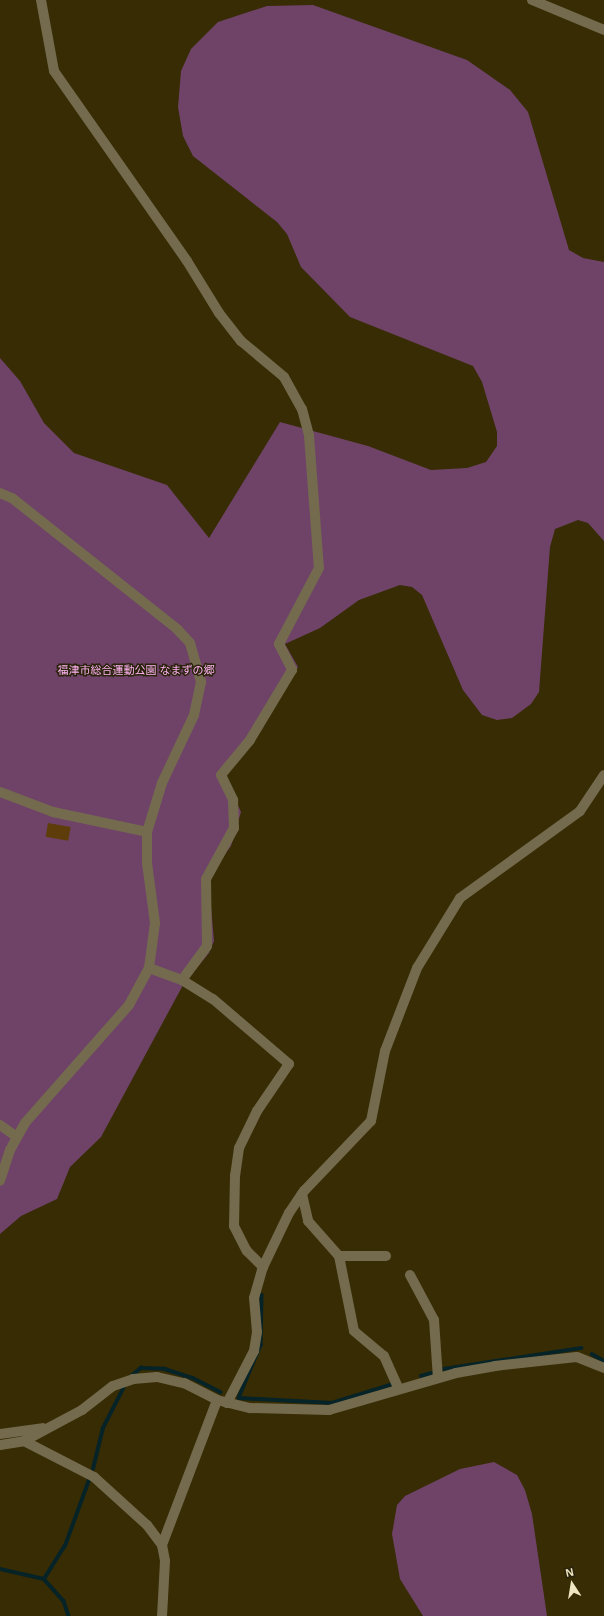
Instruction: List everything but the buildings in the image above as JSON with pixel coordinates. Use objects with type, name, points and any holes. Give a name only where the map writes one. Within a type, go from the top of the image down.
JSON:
[{"type":"street","points":[[41,0],[54,71],[187,261],[219,313],[241,341],[284,377],[302,409],[309,436],[319,568],[279,644],[292,670],[250,740],[221,776],[233,800],[234,828],[206,879],[207,946],[182,980]]},
{"type":"street","points":[[532,0],[604,30]]},
{"type":"street","points":[[0,493],[12,498],[177,629],[195,656],[202,682],[201,697],[162,783],[147,832],[147,863],[155,923],[149,968],[130,1005],[17,1137],[0,1180]]},
{"type":"street","points":[[162,1616],[166,1581],[162,1545],[222,1401],[254,1351],[257,1332],[254,1298],[263,1267],[302,1194],[371,1121],[385,1051],[401,1003],[460,898],[580,811],[604,775]]},
{"type":"street","points":[[0,792],[53,812],[147,832]]},
{"type":"street","points":[[149,968],[182,980],[213,999],[289,1064],[257,1111],[239,1148],[235,1175],[234,1226],[247,1252],[263,1267]]},
{"type":"street","points":[[0,1125],[17,1137]]},
{"type":"street","points":[[302,1194],[308,1221],[339,1256],[354,1331],[384,1356],[399,1389]]},
{"type":"street","points":[[339,1256],[386,1256]]},
{"type":"street","points":[[410,1275],[434,1320],[438,1378]]},
{"type":"street","points":[[0,1444],[24,1441],[82,1410],[121,1382],[134,1379],[157,1377],[184,1383],[222,1401],[269,1410],[329,1410],[438,1378],[495,1366],[577,1356],[604,1368]]},
{"type":"street","points":[[0,1434],[49,1428]]},
{"type":"street","points":[[24,1441],[70,1462],[117,1495],[162,1545]]},
{"type":"green space","name":"福津市総合運動公園 なまずの郷","points":[[313,5],[467,60],[510,90],[528,112],[569,250],[583,258],[604,262],[604,541],[588,523],[578,520],[555,529],[550,547],[539,692],[531,704],[512,718],[497,720],[482,715],[463,690],[422,595],[412,587],[400,585],[359,600],[320,628],[285,644],[298,667],[259,734],[225,777],[241,812],[231,846],[215,868],[209,883],[214,941],[209,953],[183,985],[101,1137],[70,1167],[57,1199],[21,1216],[0,1234],[0,358],[20,381],[44,423],[74,453],[167,485],[209,538],[280,422],[368,446],[431,470],[467,468],[486,462],[497,446],[497,432],[482,382],[473,366],[350,317],[301,267],[287,234],[277,222],[193,156],[183,136],[178,107],[181,71],[191,49],[218,22],[267,6]]},
{"type":"green space","points":[[494,1462],[517,1475],[525,1490],[532,1514],[547,1616],[423,1616],[400,1579],[392,1534],[397,1505],[405,1496],[460,1469]]},
{"type":"waterway","points":[[262,1295],[261,1345],[239,1398],[332,1403],[393,1384]]},
{"type":"waterway","points":[[444,1369],[581,1348]]},
{"type":"waterway","points":[[592,1354],[604,1361]]},
{"type":"waterway","points":[[129,1378],[141,1368],[165,1369],[193,1378],[221,1392]]},
{"type":"waterway","points":[[421,1376],[432,1373]]},
{"type":"waterway","points":[[93,1469],[103,1428],[125,1385]]},
{"type":"waterway","points":[[44,1579],[65,1546],[89,1480]]},
{"type":"waterway","points":[[0,1569],[44,1579],[64,1601],[69,1616]]}]
